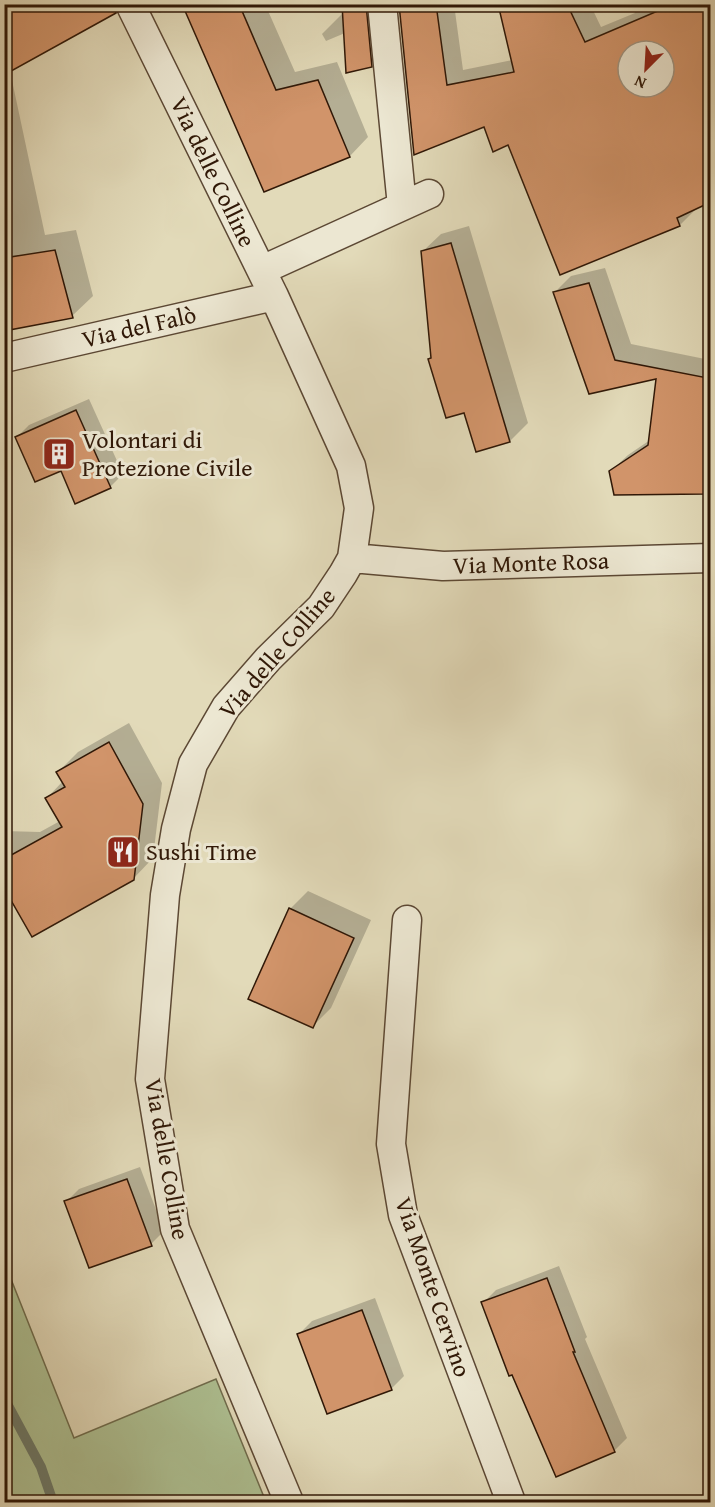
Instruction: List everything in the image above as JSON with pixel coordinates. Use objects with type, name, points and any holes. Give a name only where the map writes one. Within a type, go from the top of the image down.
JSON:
[{"type":"street","name":"Via delle Colline","points":[[130,4],[274,296],[351,466],[359,508],[352,558],[321,608],[268,659],[226,707],[193,764],[176,830],[165,895],[150,1079],[175,1229],[289,1503]]},
{"type":"street","points":[[382,4],[402,206]]},
{"type":"street","points":[[262,270],[429,194]]},
{"type":"street","name":"Via del Falò","points":[[4,358],[274,296]]},
{"type":"street","name":"Via Monte Rosa","points":[[352,558],[443,566],[711,558]]},
{"type":"street","name":"Via Monte Cervino","points":[[407,920],[391,1144],[403,1215],[511,1503]]},
{"type":"green space","points":[[5,1264],[74,1438],[216,1379],[266,1502],[5,1502]]},
{"type":"building","points":[[4,4],[114,4],[116,13],[4,75]]},
{"type":"building","points":[[182,4],[239,4],[276,90],[318,80],[350,157],[264,192]]},
{"type":"building","points":[[342,4],[366,4],[372,67],[346,73]]},
{"type":"building","points":[[399,4],[436,4],[447,85],[514,72],[498,4],[567,4],[585,42],[674,4],[711,4],[711,202],[677,218],[680,226],[560,275],[508,145],[493,152],[484,127],[414,155]]},
{"type":"building","points":[[451,243],[510,442],[476,452],[464,413],[446,418],[428,359],[431,358],[421,251]]},
{"type":"building","points":[[55,250],[73,318],[4,331],[4,258]]},
{"type":"building","points":[[589,283],[615,360],[708,378],[704,494],[614,495],[609,471],[648,445],[656,379],[589,394],[553,292]]},
{"type":"building","name":"Volontari di Protezione Civile","points":[[76,410],[111,488],[75,504],[61,471],[35,482],[15,437]]},
{"type":"building","points":[[109,742],[143,804],[134,880],[32,937],[4,888],[4,859],[62,827],[45,798],[65,787],[56,772]]},
{"type":"building","points":[[289,908],[354,938],[313,1028],[248,999]]},
{"type":"building","points":[[127,1179],[152,1246],[89,1268],[64,1201]]},
{"type":"building","points":[[547,1278],[575,1352],[573,1352],[615,1452],[556,1477],[512,1375],[509,1376],[481,1302]]},
{"type":"building","points":[[362,1310],[392,1390],[327,1414],[297,1334]]},
{"type":"waterway","points":[[4,1398],[41,1467],[53,1502]]},
{"type":"place","name":"Volontari di Protezione Civile","points":[[59,454]]},
{"type":"place","name":"Sushi Time","points":[[123,852]]}]
